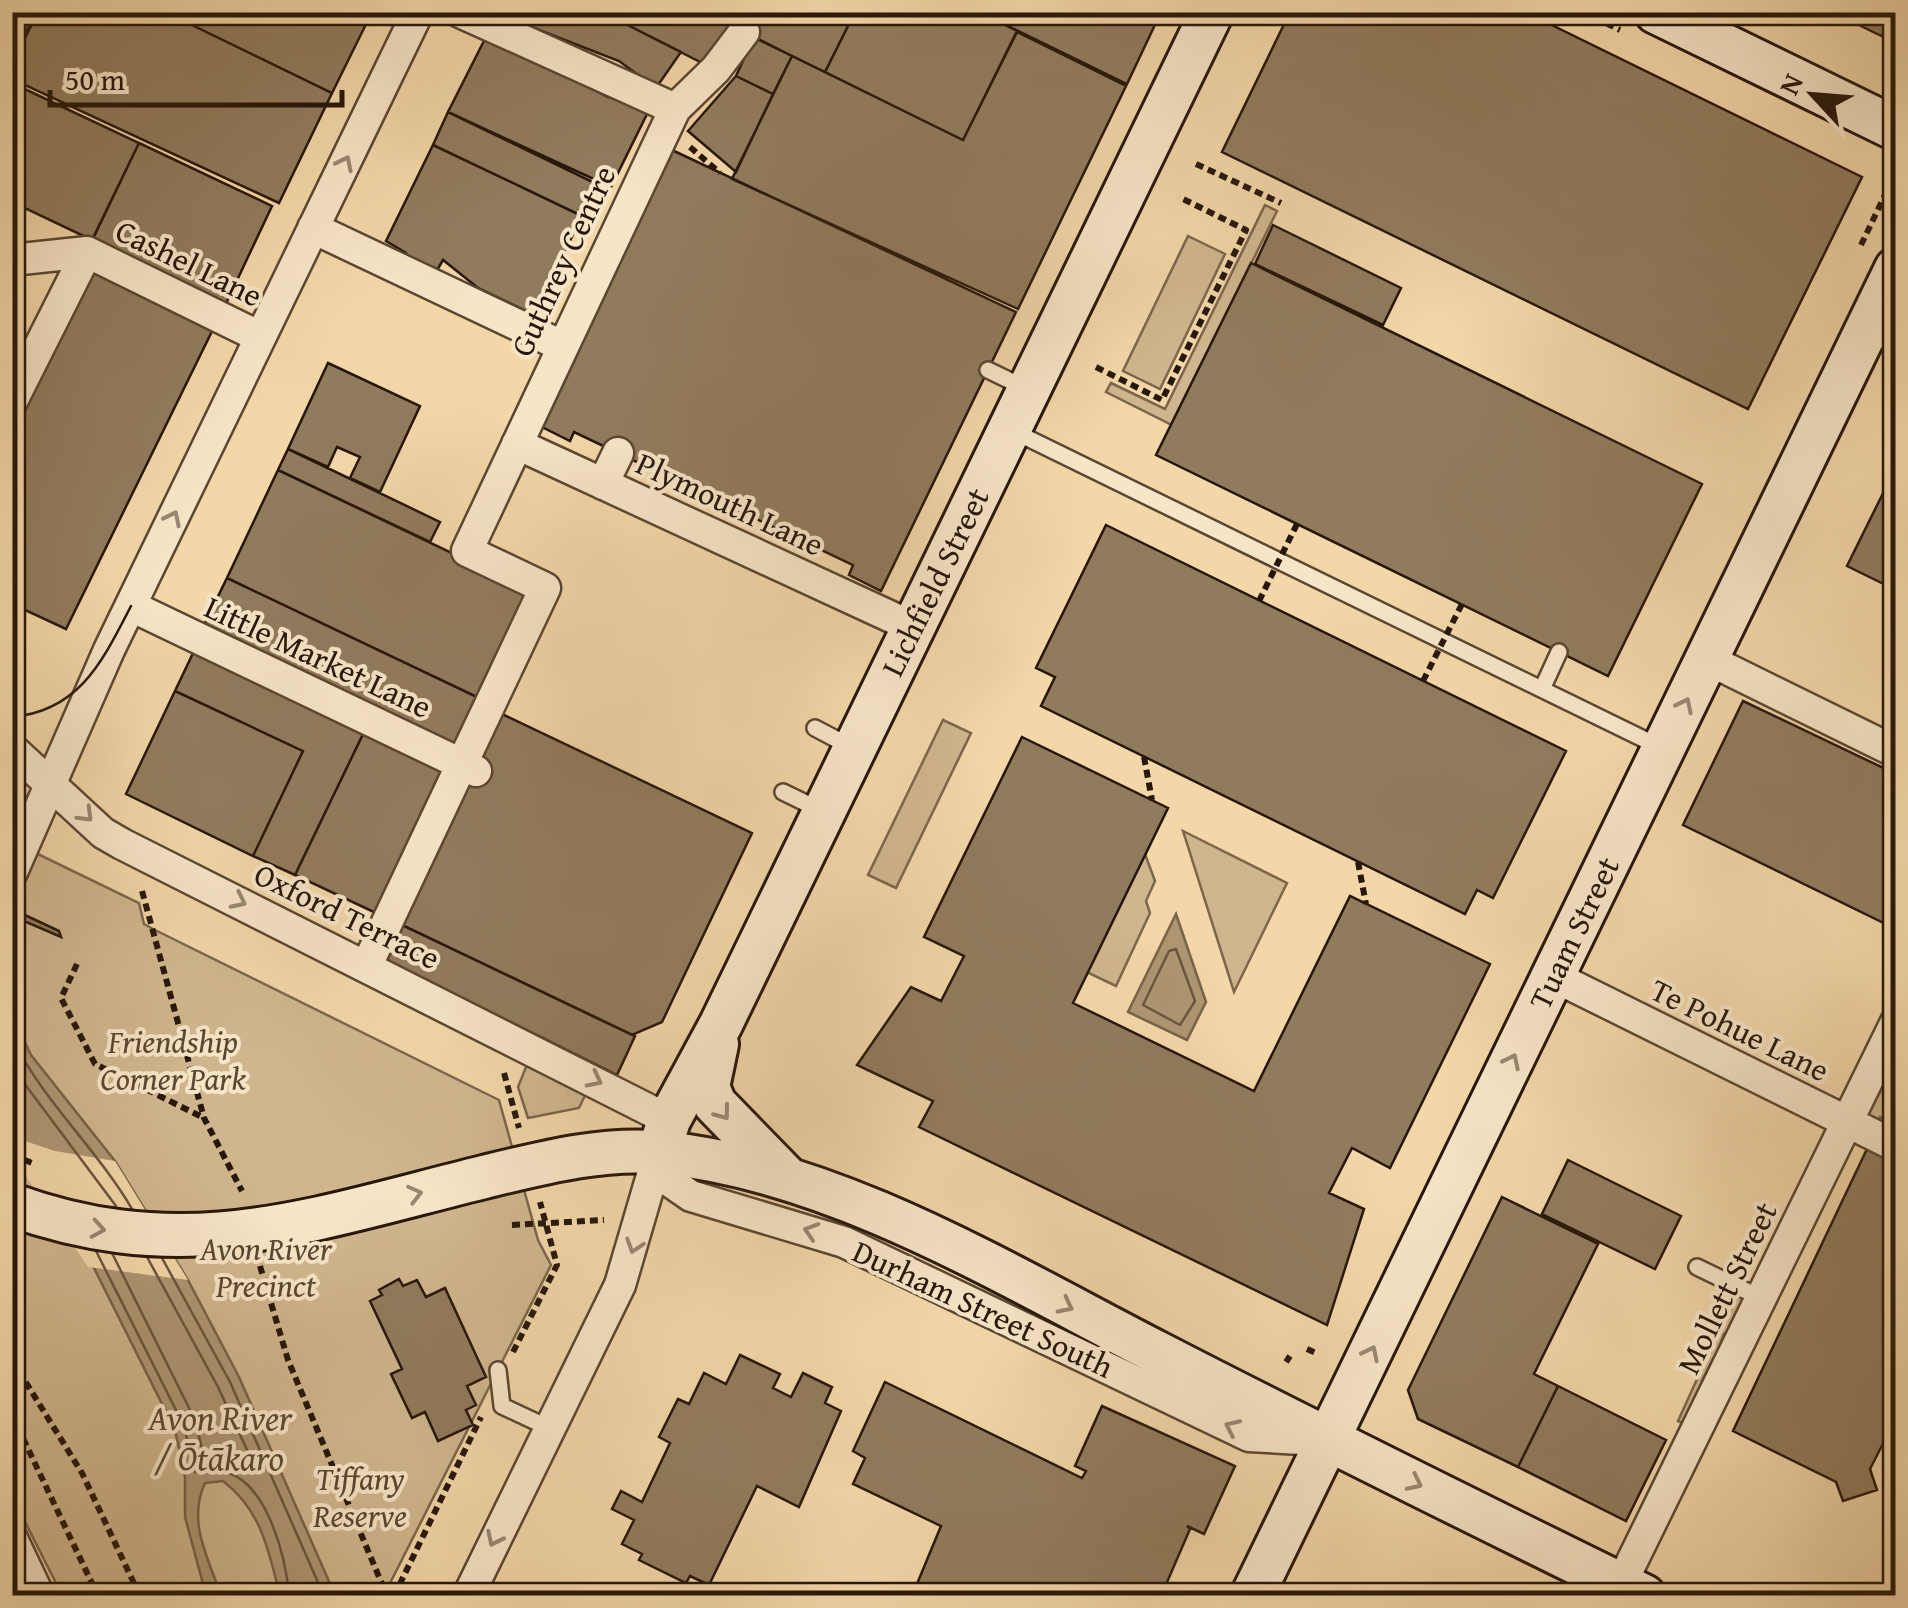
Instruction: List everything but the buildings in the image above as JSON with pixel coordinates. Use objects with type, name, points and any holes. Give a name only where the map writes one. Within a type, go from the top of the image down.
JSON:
[{"type":"main road","name":"Lichfield Street","points":[[664,1136],[1212,12]]},
{"type":"main road","points":[[1656,12],[1896,129]]},
{"type":"main road","name":"Tuam Street","points":[[1252,1596],[1707,659],[1881,338],[1896,269]]},
{"type":"main road","points":[[721,1024],[708,1087],[714,1104],[790,1181]]},
{"type":"main road","name":"Durham Street South","points":[[24,1209],[92,1229],[162,1238],[252,1231],[530,1167],[612,1154],[664,1136],[852,1203],[980,1262],[1633,1590]]},
{"type":"street","points":[[12,872],[130,606],[418,12]]},
{"type":"street","points":[[460,12],[675,109]]},
{"type":"street","name":"Guthrey Centre","points":[[469,767],[487,710],[546,588],[467,550],[675,109],[716,69],[744,32]]},
{"type":"street","points":[[312,228],[562,346]]},
{"type":"street","points":[[12,260],[86,252]]},
{"type":"street","points":[[12,401],[86,252]]},
{"type":"street","name":"Cashel Lane","points":[[86,252],[260,337]]},
{"type":"street","name":"Plymouth Lane","points":[[517,444],[913,627]]},
{"type":"street","points":[[604,484],[618,453]]},
{"type":"street","name":"Little Market Lane","points":[[130,606],[469,767]]},
{"type":"street","points":[[1707,659],[1896,752]]},
{"type":"street","name":"Oxford Terrace","points":[[12,749],[103,833],[367,964],[664,1136]]},
{"type":"street","points":[[367,964],[469,767]]},
{"type":"street","name":"Te Pohue Lane","points":[[1553,976],[1896,1146]]},
{"type":"street","name":"Mollett Street","points":[[1633,1590],[1761,1298],[1896,1022]]},
{"type":"street","points":[[468,1596],[620,1286],[664,1136]]},
{"type":"street","name":"Durham Street South","points":[[664,1136],[666,1178],[692,1196],[844,1242],[1249,1436],[1328,1440]]},
{"type":"street","points":[[12,1539],[39,1596]]},
{"type":"lane","points":[[988,370],[1029,390]]},
{"type":"lane","points":[[1010,429],[1664,748]]},
{"type":"lane","points":[[1542,689],[1559,652]]},
{"type":"lane","points":[[815,728],[855,748]]},
{"type":"lane","points":[[783,792],[824,812]]},
{"type":"lane","points":[[1697,1267],[1761,1298]]},
{"type":"lane","points":[[498,1370],[502,1406],[549,1428]]},
{"type":"path","points":[[1196,164],[1281,204]]},
{"type":"path","points":[[1096,367],[1162,400],[1246,230],[1180,197]]},
{"type":"path","points":[[1260,601],[1297,524]]},
{"type":"path","points":[[1423,681],[1462,604]]},
{"type":"path","points":[[1144,757],[1152,800]]},
{"type":"path","points":[[151,858],[139,883],[204,1118],[242,1191]]},
{"type":"path","points":[[1358,862],[1366,904]]},
{"type":"path","points":[[77,964],[62,998],[95,1064],[204,1118]]},
{"type":"path","points":[[12,1156],[32,1164]]},
{"type":"path","points":[[512,1224],[613,1220]]},
{"type":"path","points":[[260,1270],[288,1360],[387,1596]]},
{"type":"path","points":[[1307,1349],[1316,1353]]},
{"type":"path","points":[[12,1360],[82,1473],[140,1596]]},
{"type":"path","points":[[12,1415],[98,1596]]},
{"type":"green space","points":[[1265,205],[1277,211],[1172,425],[1106,392],[1111,383],[1165,409]]},
{"type":"green space","points":[[1188,236],[1225,254],[1160,389],[1123,371]]},
{"type":"green space","points":[[943,720],[971,733],[896,888],[868,875]]},
{"type":"green space","points":[[1183,831],[1287,883],[1234,992]]},
{"type":"green space","points":[[1139,838],[1155,881],[1146,901],[1150,913],[1116,986],[1076,967]]},
{"type":"green space","name":"Avon River Precinct","points":[[13,842],[139,903],[144,924],[153,929],[499,1100],[538,1240],[551,1265],[384,1595],[62,1595],[13,1498]]},
{"type":"green space","points":[[530,1057],[589,1087],[579,1108],[528,1118],[518,1087]]},
{"type":"green space","points":[[1881,1076],[1893,1081],[1895,1077],[1892,1123],[1880,1117],[1876,1124],[1865,1119]]},
{"type":"green space","points":[[1737,1291],[1745,1295],[1729,1335],[1724,1334],[1718,1360],[1713,1359],[1702,1381],[1709,1385],[1687,1425],[1678,1421]]},
{"type":"water","points":[[1176,914],[1206,1002],[1187,1040],[1128,1012]]},
{"type":"water","name":"Avon River / Ōtākaro","points":[[12,1015],[31,1055],[115,1161],[188,1280],[239,1377],[335,1595],[280,1595],[255,1518],[223,1481],[205,1483],[200,1497],[201,1539],[221,1595],[206,1595],[185,1517],[185,1477],[175,1430],[88,1256],[13,1147]]},
{"type":"pier","points":[[13,1137],[55,1151],[115,1161],[188,1280],[88,1267],[12,1156]]},
{"type":"tram line","points":[[12,717],[55,705],[86,680],[131,606]]},
{"type":"park label","name":"Friendship Corner Park","points":[[173,1060]]},
{"type":"park label","name":"Tiffany Reserve","points":[[360,1498]]}]
